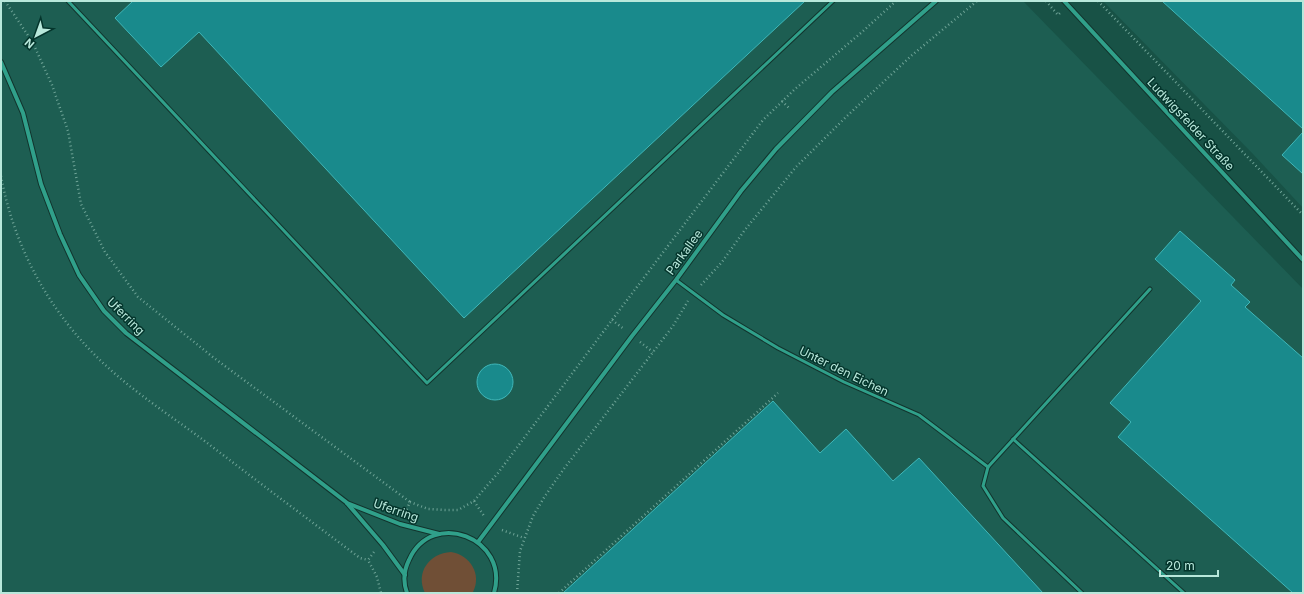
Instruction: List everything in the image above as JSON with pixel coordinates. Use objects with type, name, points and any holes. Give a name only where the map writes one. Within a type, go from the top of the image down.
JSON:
[{"type":"street","name":"Parkallee","points":[[478,542],[632,336],[676,280],[741,191],[776,149],[832,92],[936,1]]},
{"type":"street","name":"Ludwigsfelder Straße","points":[[1064,1],[1303,260]]},
{"type":"street","name":"Uferring","points":[[1,62],[23,113],[41,184],[60,234],[79,274],[104,311],[126,333],[346,502],[383,545],[404,575]]},
{"type":"street","name":"Uferring","points":[[346,502],[400,524],[440,534]]},
{"type":"street","points":[[407,593],[404,575],[409,558],[417,547],[427,539],[440,534],[450,533],[460,534],[472,538],[488,552],[495,566],[497,580],[494,593]]},
{"type":"lane","points":[[68,1],[428,383],[833,1]]},
{"type":"lane","name":"Unter den Eichen","points":[[676,280],[729,319],[789,354],[844,382],[919,415],[988,467]]},
{"type":"lane","points":[[1082,593],[999,514],[983,486],[988,467],[1150,289]]},
{"type":"lane","points":[[1013,439],[1184,593]]},
{"type":"path","points":[[5,1],[33,43],[52,85],[68,131],[81,204],[104,252],[138,297],[214,358],[410,502],[428,509],[458,510],[474,501],[485,489],[759,126],[782,102],[896,1]]},
{"type":"path","points":[[517,593],[520,551],[533,516],[563,470],[673,326],[694,293],[722,262],[744,231],[796,167],[846,117],[911,56],[977,1]]},
{"type":"path","points":[[1098,1],[1303,215]]},
{"type":"path","points":[[782,102],[790,109]]},
{"type":"path","points":[[1,176],[10,213],[28,260],[40,285],[64,321],[82,342],[121,378],[360,558],[368,560],[377,577],[381,593]]},
{"type":"path","points":[[558,593],[778,393]]},
{"type":"path","points":[[400,524],[410,502]]},
{"type":"path","points":[[368,560],[374,552],[383,545]]},
{"type":"shaded area","points":[[1,1],[1023,1],[1303,289],[1303,593],[1,593]]},
{"type":"shaded area","points":[[1103,1],[1303,1],[1303,208],[1253,154]]},
{"type":"shaded area","points":[[451,552],[464,557],[472,566],[476,579],[473,592],[425,593],[422,586],[422,578],[426,565],[436,556]]},
{"type":"building","points":[[133,1],[805,1],[464,318],[199,32],[161,67],[115,18]]},
{"type":"building","points":[[1162,1],[1303,1],[1303,129]]},
{"type":"building","points":[[1303,132],[1303,174],[1282,155]]},
{"type":"building","points":[[1180,231],[1235,280],[1231,285],[1250,302],[1245,307],[1303,358],[1303,593],[1293,593],[1118,437],[1131,422],[1110,403],[1201,301],[1155,259]]},
{"type":"building","points":[[499,364],[508,369],[512,375],[512,389],[508,395],[499,400],[491,400],[482,395],[478,389],[477,378],[482,369],[488,365]]},
{"type":"building","points":[[773,401],[820,453],[846,429],[893,481],[919,458],[1043,593],[563,593]]}]
